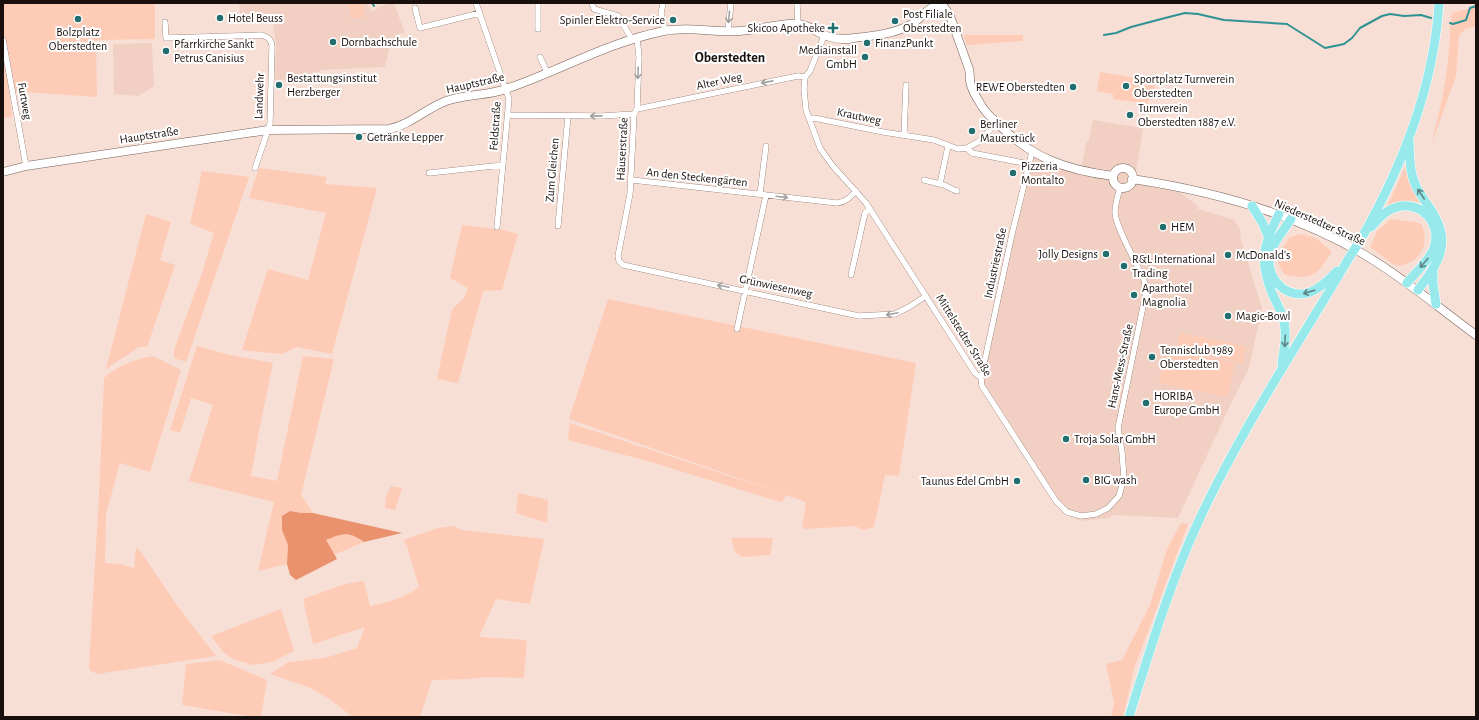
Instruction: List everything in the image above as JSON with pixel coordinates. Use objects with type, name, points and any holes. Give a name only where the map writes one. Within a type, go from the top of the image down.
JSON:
[{"type":"main road","points":[[1129,717],[1158,624],[1199,519],[1233,452],[1281,368],[1361,239],[1384,194],[1409,137],[1426,86],[1436,33],[1439,3]]},
{"type":"main road","points":[[1409,137],[1410,165],[1416,188],[1436,219],[1442,232],[1441,251],[1433,270],[1418,290]]},
{"type":"main road","points":[[1361,239],[1390,209],[1408,205],[1423,211],[1434,224],[1436,232],[1434,250],[1407,282]]},
{"type":"main road","points":[[1252,206],[1262,222],[1268,236]]},
{"type":"main road","points":[[1279,214],[1268,236],[1264,254],[1265,271],[1284,322],[1286,340],[1281,368]]},
{"type":"main road","points":[[1291,219],[1270,254],[1270,269],[1272,277],[1283,289],[1298,294],[1316,290],[1327,282],[1349,258]]},
{"type":"main road","points":[[1433,270],[1433,284],[1436,304]]},
{"type":"street","name":"Feldstraße","points":[[476,3],[509,99],[497,227]]},
{"type":"street","points":[[538,3],[538,29]]},
{"type":"street","points":[[592,3],[594,9],[618,16],[634,38]]},
{"type":"street","points":[[662,3],[661,14],[665,30]]},
{"type":"street","points":[[728,31],[731,3]]},
{"type":"street","points":[[797,3],[798,24]]},
{"type":"street","name":"Hauptstraße","points":[[3,172],[26,166],[268,130],[389,129],[399,126],[448,100],[506,89],[588,55],[634,38],[665,30],[752,30],[789,24],[804,24],[824,36],[836,39],[849,39],[897,30],[912,24],[938,4]]},
{"type":"street","name":"Niederstedter Straße","points":[[938,4],[944,7],[950,16],[971,74],[970,80],[979,102],[986,112],[1018,143],[1032,152],[1077,170],[1113,176],[1119,169],[1126,168],[1131,172],[1132,179],[1191,189],[1279,214],[1340,242],[1364,255],[1407,282],[1476,335]]},
{"type":"street","points":[[415,8],[420,28],[480,13]]},
{"type":"street","name":"Landwehr","points":[[165,22],[166,38],[262,35],[270,40],[272,46],[270,124],[268,130]]},
{"type":"street","name":"Mittelstedter Straße","points":[[824,36],[810,71],[805,77],[804,95],[810,119],[823,153],[870,209],[975,373],[981,378],[982,386],[1007,427],[1056,501],[1067,512]]},
{"type":"street","name":"Häuserstraße","points":[[619,261],[618,256],[632,180],[639,57],[634,38]]},
{"type":"street","name":"Furtweg","points":[[3,40],[26,166]]},
{"type":"street","points":[[540,57],[547,72]]},
{"type":"street","name":"Alter Weg","points":[[508,115],[568,116],[636,112],[798,76],[805,77]]},
{"type":"street","points":[[904,135],[906,84]]},
{"type":"street","name":"Zum Gleichen","points":[[558,226],[568,116]]},
{"type":"street","name":"Krautweg","points":[[810,119],[814,118],[869,130],[934,140],[958,149],[967,148],[972,153],[1029,164]]},
{"type":"street","points":[[967,148],[978,142],[997,123]]},
{"type":"street","points":[[255,168],[268,130]]},
{"type":"street","name":"An den Steckengärten","points":[[763,195],[766,146]]},
{"type":"street","points":[[940,184],[948,146]]},
{"type":"street","name":"Industriestraße","points":[[981,378],[1032,152]]},
{"type":"street","name":"Feldstraße","points":[[429,173],[503,165]]},
{"type":"street","points":[[1113,176],[1114,183],[1120,188],[1128,186],[1132,179]]},
{"type":"street","name":"An den Steckengärten","points":[[632,180],[837,202],[847,200],[856,191]]},
{"type":"street","points":[[924,180],[946,185],[950,189],[957,191]]},
{"type":"street","name":"Hans-Mess-Straße","points":[[1067,512],[1081,516],[1096,514],[1108,508],[1119,496],[1124,478],[1118,428],[1143,310],[1146,289],[1142,275],[1116,221],[1115,212],[1120,188]]},
{"type":"street","points":[[737,329],[763,195]]},
{"type":"street","points":[[851,275],[865,213],[870,209]]},
{"type":"street","name":"Grünwiesenweg","points":[[619,261],[623,265],[859,316],[894,314],[909,307],[926,296]]},
{"type":"shaded area","points":[[3,3],[155,3],[155,39],[96,40],[97,97],[9,91],[12,117],[3,118]]},
{"type":"shaded area","name":"Dornbachschule","points":[[239,3],[367,3],[371,11],[376,10],[379,6],[394,3],[405,33],[398,34],[397,40],[391,41],[385,67],[320,70],[320,80],[275,80],[276,44],[272,17],[241,21]]},
{"type":"shaded area","points":[[349,3],[362,3],[365,17],[351,19]]},
{"type":"shaded area","points":[[1476,7],[1476,26],[1465,29],[1459,36],[1456,76],[1432,143],[1446,73],[1452,13]]},
{"type":"shaded area","points":[[964,35],[1023,35],[1023,41],[967,45]]},
{"type":"shaded area","points":[[152,43],[154,86],[138,96],[114,94],[113,44]]},
{"type":"shaded area","name":"Sportplatz Turnverein Oberstedten","points":[[1100,72],[1156,81],[1152,100],[1149,99],[1148,104],[1113,99],[1113,94],[1097,91]]},
{"type":"shaded area","points":[[1093,120],[1143,128],[1134,184],[1178,191],[1197,205],[1198,209],[1234,220],[1240,229],[1241,240],[1262,308],[1249,368],[1178,518],[1113,515],[1109,518],[1080,521],[1059,506],[982,386],[982,373],[1032,152],[1081,171],[1086,142],[1089,140]]},
{"type":"shaded area","points":[[1410,156],[1411,172],[1428,206],[1412,201],[1403,201],[1387,207]]},
{"type":"shaded area","points":[[259,168],[327,177],[325,184],[377,188],[332,354],[297,347],[282,354],[242,350],[268,269],[308,280],[326,213],[249,198]]},
{"type":"shaded area","points":[[202,171],[249,177],[186,362],[174,358],[174,350],[202,273],[214,233],[190,224]]},
{"type":"shaded area","points":[[146,214],[171,222],[160,260],[175,265],[147,347],[139,347],[106,369]]},
{"type":"shaded area","points":[[1391,219],[1421,224],[1425,236],[1425,242],[1421,252],[1408,264],[1399,266],[1395,265],[1370,247],[1377,231]]},
{"type":"shaded area","points":[[462,225],[504,230],[518,234],[502,290],[483,291],[458,383],[437,379],[452,309],[464,298],[468,288],[450,278]]},
{"type":"shaded area","points":[[1301,234],[1316,238],[1332,252],[1314,274],[1303,277],[1285,275],[1279,264],[1278,256],[1290,237]]},
{"type":"shaded area","points":[[608,299],[916,363],[899,476],[885,475],[874,527],[863,530],[855,526],[802,528],[806,502],[569,419]]},
{"type":"shaded area","points":[[1180,333],[1246,346],[1243,363],[1176,349]]},
{"type":"shaded area","points":[[197,346],[230,355],[273,363],[251,476],[277,481],[303,356],[334,359],[301,495],[313,513],[290,511],[282,530],[288,545],[287,564],[258,571],[274,502],[189,481],[213,405],[191,398],[180,433],[170,430]]},
{"type":"shaded area","points":[[1166,349],[1235,363],[1227,397],[1159,383]]},
{"type":"shaded area","points":[[153,356],[181,370],[150,472],[120,463],[106,514],[105,563],[120,564],[134,568],[136,547],[141,552],[176,604],[216,656],[97,674],[90,670],[89,666],[104,378],[127,364]]},
{"type":"shaded area","points":[[570,423],[786,495],[782,502],[780,502],[651,462],[568,440]]},
{"type":"shaded area","points":[[391,486],[402,488],[395,510],[385,508],[386,497]]},
{"type":"shaded area","points":[[518,493],[548,500],[547,523],[516,513]]},
{"type":"shaded area","points":[[290,511],[313,513],[402,533],[364,542],[359,538],[345,534],[326,540],[337,559],[296,580],[290,575],[287,564],[288,545],[282,530],[282,516]]},
{"type":"shaded area","points":[[1181,523],[1188,524],[1134,669],[1123,717],[1111,717],[1114,703],[1106,664],[1122,660],[1150,605],[1167,549]]},
{"type":"shaded area","points":[[453,526],[462,530],[544,539],[530,604],[496,599],[479,637],[527,640],[524,678],[486,677],[432,680],[420,717],[353,717],[328,698],[308,687],[270,674],[289,662],[325,658],[357,648],[365,627],[313,644],[303,599],[345,584],[364,581],[370,606],[402,597],[419,587],[407,546],[403,540],[438,528]]},
{"type":"shaded area","points":[[342,533],[356,536],[364,542],[334,555],[325,540]]},
{"type":"shaded area","points":[[731,538],[773,538],[770,555],[742,557],[735,552]]},
{"type":"shaded area","points":[[281,609],[294,651],[272,662],[252,665],[233,659],[223,652],[211,636]]},
{"type":"shaded area","points":[[220,660],[267,680],[261,717],[182,705],[186,664]]},
{"type":"waterway","points":[[1450,23],[1453,24],[1466,20],[1470,8],[1476,6]]},
{"type":"waterway","points":[[1104,35],[1116,33],[1131,27],[1185,13],[1198,14],[1224,20],[1287,24],[1325,48],[1344,44],[1352,38],[1360,28],[1382,16],[1390,14],[1404,16],[1421,15],[1431,18]]},
{"type":"place","name":"Hotel Beuss","points":[[220,18]]},
{"type":"place","name":"Bolzplatz Oberstedten","points":[[78,19]]},
{"type":"place","name":"Spinler Elektro-Service","points":[[673,20]]},
{"type":"place","name":"Post Filiale Oberstedten","points":[[895,21]]},
{"type":"place","name":"Skicoo Apotheke","points":[[833,28]]},
{"type":"place","name":"Dornbachschule","points":[[333,42]]},
{"type":"place","name":"FinanzPunkt","points":[[867,43]]},
{"type":"place","name":"Pfarrkirche Sankt Petrus Canisius","points":[[166,51]]},
{"type":"place","name":"Mediainstall GmbH","points":[[865,57]]},
{"type":"place","name":"Bestattungsinstitut Herzberger","points":[[279,85]]},
{"type":"place","name":"Sportplatz Turnverein Oberstedten","points":[[1126,86]]},
{"type":"place","name":"REWE Oberstedten","points":[[1073,87]]},
{"type":"place","name":"Turnverein Oberstedten 1887 e.V.","points":[[1130,115]]},
{"type":"place","name":"Berliner Mauerstück","points":[[972,131]]},
{"type":"place","name":"Getränke Lepper","points":[[359,137]]},
{"type":"place","name":"Pizzeria Montalto","points":[[1013,173]]},
{"type":"place","name":"HEM","points":[[1163,227]]},
{"type":"place","name":"Jolly Designs","points":[[1106,254]]},
{"type":"place","name":"McDonald's","points":[[1228,255]]},
{"type":"place","name":"R&L International Trading","points":[[1124,266]]},
{"type":"place","name":"Aparthotel Magnolia","points":[[1134,295]]},
{"type":"place","name":"Magic-Bowl","points":[[1228,316]]},
{"type":"place","name":"Tennisclub 1989 Oberstedten","points":[[1152,357]]},
{"type":"place","name":"HORIBA Europe GmbH","points":[[1146,403]]},
{"type":"place","name":"Troja Solar GmbH","points":[[1066,439]]},
{"type":"place","name":"BIG wash","points":[[1086,480]]},
{"type":"place","name":"Taunus Edel GmbH","points":[[1017,481]]},
{"type":"district","name":"Oberstedten","points":[[730,58]]}]
